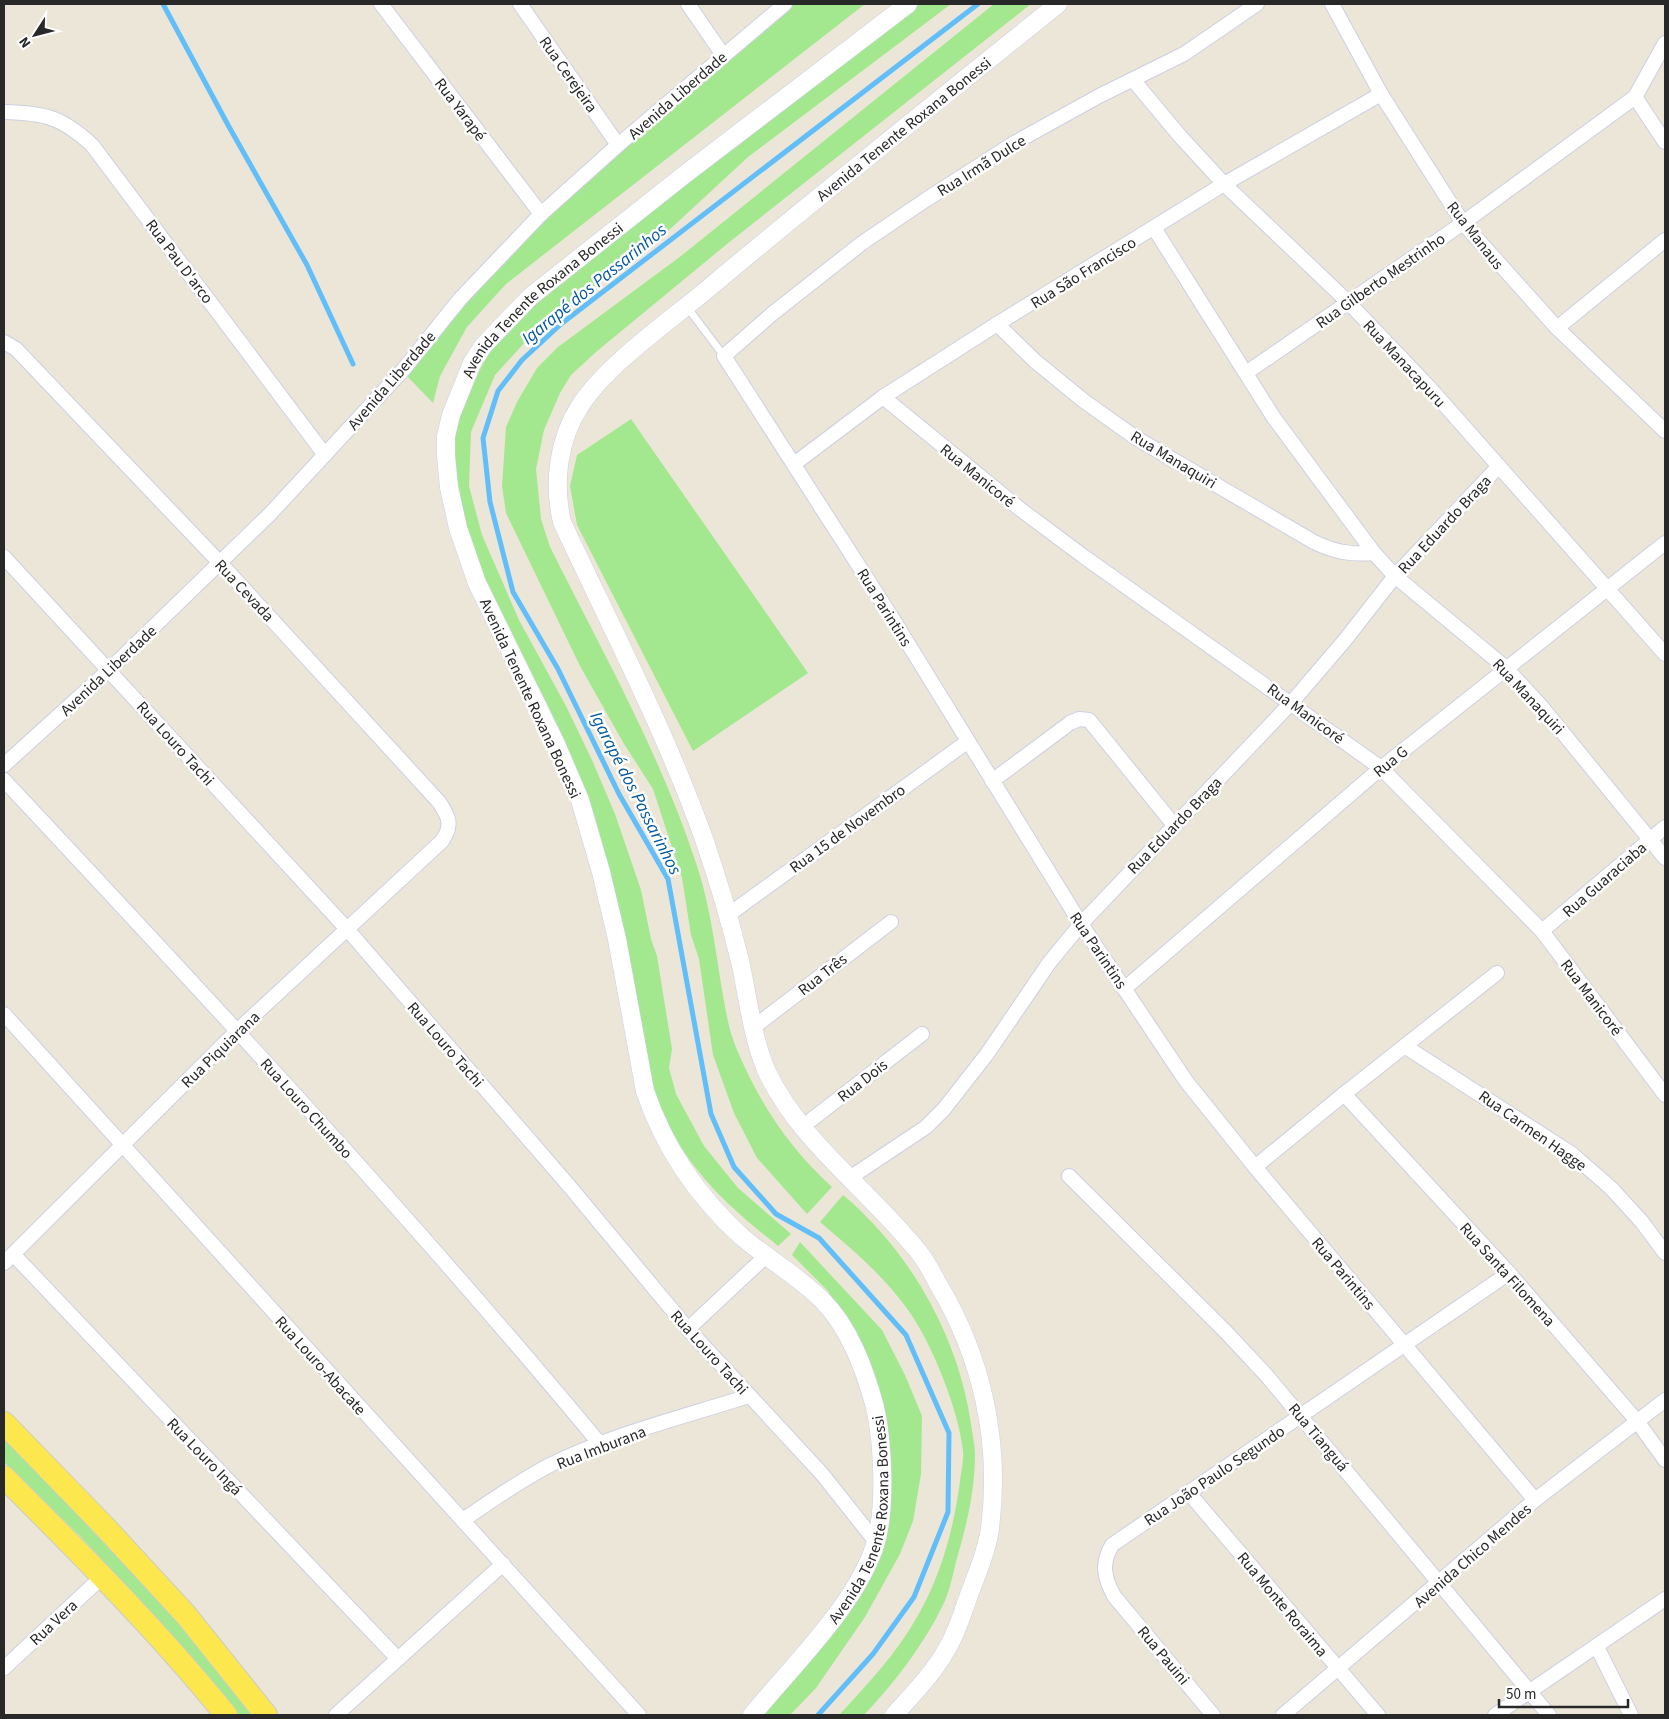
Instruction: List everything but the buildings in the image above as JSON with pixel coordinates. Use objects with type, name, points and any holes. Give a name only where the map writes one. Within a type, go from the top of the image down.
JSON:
[{"type":"main road","points":[[4,1423],[186,1614],[266,1715]]},
{"type":"main road","points":[[4,1477],[103,1576],[176,1654],[226,1715]]},
{"type":"street","name":"Rua Yarapé","points":[[381,4],[541,214]]},
{"type":"street","name":"Rua Cerejeira","points":[[520,4],[618,145]]},
{"type":"street","points":[[688,4],[723,55]]},
{"type":"street","name":"Avenida Liberdade","points":[[4,765],[109,670],[221,564],[403,370],[460,299],[541,214],[618,145],[785,4]]},
{"type":"street","name":"Avenida Tenente Roxana Bonessi","points":[[752,1715],[853,1591],[876,1542],[882,1484],[880,1438],[865,1371],[846,1334],[823,1301],[792,1273],[743,1237],[711,1206],[686,1174],[653,1113],[645,1091],[617,940],[601,872],[582,809],[556,744],[477,583],[458,528],[451,496],[446,456],[446,436],[451,415],[472,363],[482,346],[524,302],[684,175],[908,4]]},
{"type":"street","name":"Avenida Tenente Roxana Bonessi","points":[[894,1715],[942,1658],[961,1615],[983,1556],[990,1531],[993,1447],[978,1372],[958,1316],[921,1254],[871,1197],[848,1179],[802,1126],[782,1099],[765,1067],[728,915],[703,838],[668,746],[562,522],[556,501],[557,477],[563,445],[570,424],[580,405],[613,368],[1058,4]]},
{"type":"street","name":"Rua Irmã Dulce","points":[[724,356],[772,314],[862,243],[924,200],[1016,142],[1099,96],[1134,81],[1184,54],[1257,4]]},
{"type":"street","name":"Rua Manaus","points":[[1332,4],[1380,94],[1463,223],[1557,328],[1665,431]]},
{"type":"street","name":"Rua Gilberto Mestrinho","points":[[1246,374],[1463,223],[1635,97],[1665,43]]},
{"type":"street","name":"Rua Manacapuru","points":[[1134,81],[1179,135],[1224,184],[1348,302],[1428,386],[1608,587],[1665,654]]},
{"type":"street","name":"Rua São Francisco","points":[[794,464],[883,397],[997,324],[1224,184],[1380,94]]},
{"type":"street","points":[[1635,97],[1665,142]]},
{"type":"street","name":"Rua Pau D'arco","points":[[4,112],[23,112],[62,121],[92,146],[325,455]]},
{"type":"street","name":"Rua Manaquiri","points":[[1154,228],[1274,418],[1374,554],[1395,576],[1506,668],[1541,706],[1665,858]]},
{"type":"street","points":[[1557,328],[1665,240]]},
{"type":"street","name":"Rua Manaquiri","points":[[997,324],[1042,367],[1084,401],[1136,438],[1334,552],[1374,554]]},
{"type":"street","name":"Rua Cevada","points":[[10,346],[221,564],[439,802],[450,823],[449,831],[442,841]]},
{"type":"street","name":"Rua Parintins","points":[[724,356],[891,616],[1081,924],[1186,1081],[1255,1167],[1535,1500]]},
{"type":"street","name":"Rua Manicoré","points":[[883,397],[1020,508],[1076,550],[1292,702],[1381,768],[1542,931],[1665,1095]]},
{"type":"street","name":"Rua Eduardo Braga","points":[[848,1179],[926,1127],[944,1109],[987,1054],[1049,963],[1081,924],[1292,702],[1345,640],[1395,576],[1498,466]]},
{"type":"street","name":"Rua G","points":[[1124,989],[1381,768],[1665,543]]},
{"type":"street","name":"Rua Louro Tachi","points":[[4,557],[347,929],[570,1187],[688,1329],[822,1474],[876,1542]]},
{"type":"street","points":[[992,781],[1070,723],[1079,719],[1089,720],[1174,825]]},
{"type":"street","name":"Rua 15 de Novembro","points":[[728,915],[967,742]]},
{"type":"street","name":"Rua Louro Chumbo","points":[[4,780],[238,1031],[487,1308],[600,1444]]},
{"type":"street","name":"Rua Guaraciaba","points":[[1542,931],[1665,827]]},
{"type":"street","name":"Rua Piquiarana","points":[[8,1258],[238,1031],[442,841]]},
{"type":"street","name":"Rua Três","points":[[754,1027],[891,922]]},
{"type":"street","points":[[1255,1167],[1344,1094],[1498,973]]},
{"type":"street","name":"Rua Louro-Abacate","points":[[4,1014],[639,1715]]},
{"type":"street","name":"Rua Dois","points":[[802,1126],[922,1034]]},
{"type":"street","name":"Rua Carmen Hagge","points":[[1406,1047],[1572,1154],[1611,1188],[1642,1222],[1665,1253]]},
{"type":"street","name":"Rua Santa Filomena","points":[[1344,1094],[1510,1273],[1638,1421],[1665,1460]]},
{"type":"street","name":"Rua Tianguá","points":[[1068,1176],[1226,1332],[1302,1415],[1549,1715]]},
{"type":"street","points":[[688,1329],[766,1255]]},
{"type":"street","name":"Rua Louro Ingá","points":[[8,1258],[398,1659]]},
{"type":"street","name":"Rua João Paulo Segundo","points":[[1114,1596],[1104,1574],[1106,1554],[1112,1545],[1510,1273]]},
{"type":"street","name":"Rua Imburana","points":[[463,1520],[542,1470],[600,1444],[749,1396]]},
{"type":"street","name":"Avenida Chico Mendes","points":[[1283,1715],[1535,1500],[1665,1400]]},
{"type":"street","name":"Rua Monte Roraima","points":[[1188,1492],[1378,1715]]},
{"type":"street","points":[[336,1715],[503,1564]]},
{"type":"street","name":"Rua Vera","points":[[4,1668],[103,1576]]},
{"type":"street","name":"Rua Pauini","points":[[1114,1596],[1213,1715]]},
{"type":"street","points":[[1495,1715],[1665,1599]]},
{"type":"street","points":[[1597,1647],[1631,1715]]},
{"type":"lane","points":[[687,307],[724,356]]},
{"type":"green space","points":[[782,4],[865,4],[506,284],[467,327],[440,376],[433,403],[404,373],[540,218]]},
{"type":"green space","points":[[912,4],[951,4],[748,157],[667,232],[538,328],[495,375],[471,432],[469,486],[482,535],[519,620],[566,706],[592,760],[615,814],[641,890],[651,939],[657,956],[672,1049],[669,1068],[676,1094],[704,1146],[738,1188],[791,1234],[778,1246],[736,1211],[702,1176],[674,1136],[650,1086],[595,826],[564,739],[540,690],[528,673],[473,558],[452,467],[452,439],[459,413],[489,351],[523,311]]},
{"type":"green space","points":[[994,4],[1031,4],[727,244],[596,352],[571,375],[560,393],[544,430],[536,469],[541,519],[550,547],[648,742],[682,822],[707,903],[729,1026],[737,1049],[755,1088],[784,1134],[806,1161],[832,1187],[807,1214],[757,1158],[734,1113],[713,1055],[699,959],[691,935],[682,878],[653,789],[624,744],[580,666],[506,513],[502,486],[506,427],[517,402],[537,368],[558,347],[681,256]]},
{"type":"green space","points":[[631,419],[808,673],[693,751],[577,525],[570,486],[577,455]]},
{"type":"green space","points":[[843,1195],[890,1242],[928,1298],[943,1329],[965,1392],[975,1450],[974,1481],[970,1507],[945,1600],[927,1635],[908,1663],[864,1715],[839,1715],[891,1656],[909,1630],[933,1585],[950,1534],[963,1454],[956,1417],[943,1378],[917,1324],[899,1298],[878,1274],[820,1222]]},
{"type":"green space","points":[[800,1242],[882,1330],[905,1375],[922,1416],[921,1474],[913,1521],[900,1554],[865,1617],[816,1688],[790,1715],[746,1715],[856,1591],[886,1493],[863,1353],[828,1291],[792,1255]]},
{"type":"green space","points":[[4,1438],[170,1613],[251,1715],[233,1715],[155,1616],[80,1536],[4,1462]]},
{"type":"waterway","points":[[163,4],[228,125],[307,265],[353,364]]},
{"type":"waterway","name":"Igarapé dos Passarinhos","points":[[818,1715],[873,1654],[914,1597],[948,1512],[949,1433],[906,1335],[819,1238],[776,1214],[734,1167],[711,1114],[668,879],[619,794],[558,669],[513,592],[490,502],[483,438],[498,391],[522,360],[561,324],[978,4]]}]
